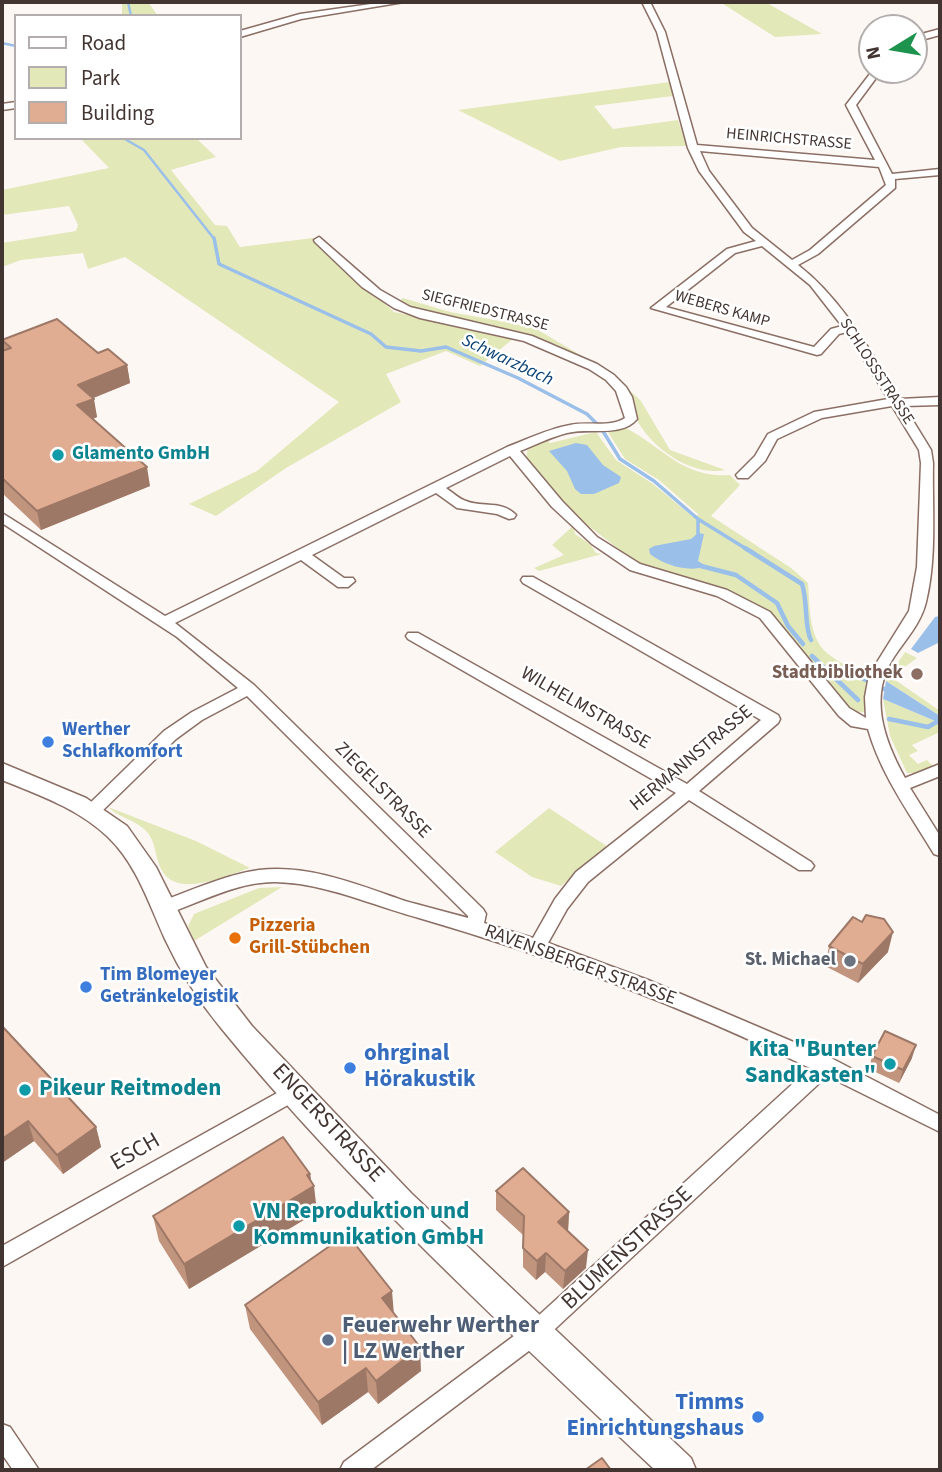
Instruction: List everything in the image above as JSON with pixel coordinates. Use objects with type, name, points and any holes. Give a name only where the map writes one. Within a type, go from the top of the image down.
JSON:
[{"type":"main road","name":"ENGERSTRASSE","points":[[2,771],[64,797],[117,831],[142,866],[185,955],[206,990],[386,1188],[534,1334],[679,1470]]},
{"type":"street","points":[[242,33],[300,17],[400,2]]},
{"type":"street","name":"SCHLOSSSTRASSE","points":[[646,2],[661,32],[693,148],[704,171],[731,211],[762,243],[814,283],[850,328],[925,450],[925,561],[919,604],[910,624],[876,675],[872,691],[873,717],[887,758],[940,850]]},
{"type":"street","name":"HEINRICHSTRASSE","points":[[867,84],[851,105],[889,177]]},
{"type":"street","name":"HEINRICHSTRASSE","points":[[693,148],[882,164]]},
{"type":"street","points":[[792,264],[814,252],[888,192],[891,186],[889,177],[940,172]]},
{"type":"street","name":"SIEGFRIEDSTRASSE","points":[[165,622],[551,433],[588,426],[626,424],[631,419],[625,391],[611,377],[554,346],[517,334],[399,307],[374,290],[319,240]]},
{"type":"street","name":"WEBERS KAMP","points":[[762,243],[731,251],[657,308],[817,351],[835,331],[850,328]]},
{"type":"street","points":[[743,475],[758,461],[767,442],[779,432],[832,411],[896,401],[940,401]]},
{"type":"street","points":[[512,450],[557,504],[594,538],[635,567],[722,593],[765,615],[844,712],[857,722],[873,717]]},
{"type":"street","points":[[436,487],[462,505],[501,510],[509,515]]},
{"type":"street","name":"ZIEGELSTRASSE","points":[[2,517],[165,622],[249,689],[477,914],[475,927]]},
{"type":"street","points":[[302,554],[343,584],[348,581]]},
{"type":"street","points":[[925,561],[940,563]]},
{"type":"street","name":"HERMANNSTRASSE","points":[[528,580],[772,719],[688,792],[582,877],[561,904],[537,946]]},
{"type":"street","name":"WILHELMSTRASSE","points":[[413,636],[688,792],[804,866]]},
{"type":"street","points":[[91,812],[170,735],[197,716],[249,689]]},
{"type":"street","points":[[902,785],[940,771]]},
{"type":"street","name":"RAVENSBERGER STRASSE","points":[[163,908],[255,878],[290,876],[475,927],[537,946],[824,1064],[940,1124]]},
{"type":"street","name":"BLUMENSTRASSE","points":[[352,1470],[534,1334],[820,1071],[824,1064]]},
{"type":"street","name":"ESCH","points":[[2,1257],[295,1091]]},
{"type":"street","points":[[2,1435],[27,1470]]},
{"type":"green space","points":[[122,2],[148,2],[157,14],[122,14]]},
{"type":"green space","points":[[720,2],[765,2],[822,34],[775,37]]},
{"type":"green space","points":[[670,82],[673,96],[594,106],[613,129],[678,120],[687,146],[621,147],[560,161],[458,110]]},
{"type":"green space","points":[[82,140],[198,140],[216,157],[171,170],[215,225],[227,226],[240,247],[313,238],[394,312],[514,338],[480,366],[446,351],[386,374],[401,402],[286,468],[216,516],[189,504],[257,471],[339,402],[125,257],[88,269],[83,253],[21,260],[2,267],[2,243],[76,231],[78,225],[69,206],[2,215],[2,190],[109,168]]},
{"type":"green space","points":[[403,298],[450,312],[533,327],[592,362],[558,345],[519,332],[423,312],[398,302]]},
{"type":"green space","points":[[629,390],[641,401],[670,450],[725,470],[713,471],[687,465],[653,442],[638,422]]},
{"type":"green space","points":[[626,428],[686,467],[713,475],[730,475],[740,485],[711,516],[791,568],[808,583],[811,620],[816,638],[827,653],[866,676],[864,712],[853,713],[767,614],[640,565],[574,515],[526,462],[528,445],[545,438],[550,443],[596,432],[616,460],[653,484],[692,516],[699,515],[659,480],[625,459],[606,429]]},
{"type":"green space","points":[[573,526],[575,534],[590,544],[596,553],[602,554],[539,571],[534,568],[564,555],[552,545]]},
{"type":"green space","points":[[905,652],[917,658],[891,677],[940,711],[940,716],[886,681]]},
{"type":"green space","points":[[883,699],[940,723],[940,732],[912,745],[918,751],[909,755],[918,764],[927,760],[934,767],[920,773],[907,773],[890,736]]},
{"type":"green space","points":[[108,807],[196,841],[250,868],[202,883],[178,883],[168,878],[161,869],[148,833]]},
{"type":"green space","points":[[549,808],[608,847],[561,886],[532,877],[495,852]]},
{"type":"green space","points":[[282,887],[194,941],[188,926],[194,914],[259,888]]},
{"type":"water","points":[[576,443],[587,445],[603,465],[621,477],[619,483],[594,494],[581,494],[575,489],[567,471],[549,451]]},
{"type":"water","points":[[698,533],[704,534],[698,561],[706,566],[692,569],[677,567],[650,554],[649,549],[654,546],[691,539]]},
{"type":"water","points":[[940,616],[940,642],[918,653],[911,649],[935,617]]},
{"type":"water","points":[[886,681],[940,716],[940,723],[883,699]]},
{"type":"building","name":"Glamento GmbH","points":[[57,319],[98,353],[108,349],[127,365],[78,385],[94,399],[77,405],[147,467],[37,511],[2,478],[2,351],[11,348],[2,340]]},
{"type":"building","points":[[866,915],[884,919],[893,932],[863,964],[829,946],[853,917],[862,922]]},
{"type":"building","name":"Pikeur Reitmoden","points":[[2,1026],[96,1127],[57,1155],[28,1121],[2,1139]]},
{"type":"building","points":[[885,1031],[916,1045],[903,1070],[872,1056]]},
{"type":"building","points":[[283,1137],[310,1174],[307,1175],[314,1186],[184,1264],[153,1216]]},
{"type":"building","points":[[523,1168],[569,1212],[558,1222],[588,1250],[565,1271],[546,1253],[537,1261],[523,1248],[524,1216],[496,1191]]},
{"type":"building","name":"Feuerwehr Werther | LZ Werther","points":[[347,1234],[392,1291],[382,1298],[420,1347],[376,1381],[366,1368],[318,1402],[245,1305]]},
{"type":"building","points":[[602,1458],[611,1470],[585,1470]]},
{"type":"waterway","points":[[128,2],[131,14]]},
{"type":"waterway","name":"Schwarzbach","points":[[2,43],[14,46]]},
{"type":"waterway","name":"Schwarzbach","points":[[126,140],[144,150],[214,239]]},
{"type":"waterway","name":"Schwarzbach","points":[[214,239],[219,264],[371,334],[386,347],[421,351],[446,347],[518,378],[587,414],[601,428],[620,459],[654,481],[698,519],[748,550]]},
{"type":"waterway","points":[[698,520],[698,539]]},
{"type":"waterway","name":"Schwarzbach","points":[[745,548],[802,584],[811,640]]},
{"type":"waterway","points":[[697,565],[736,575],[777,603],[788,626],[803,644]]},
{"type":"waterway","points":[[812,656],[858,700]]},
{"type":"waterway","name":"Schwarzbach","points":[[842,668],[888,691]]},
{"type":"waterway","points":[[889,719],[928,727],[940,720]]},
{"type":"place","name":"Glamento GmbH","points":[[58,455]]},
{"type":"place","name":"Stadtbibliothek","points":[[917,674]]},
{"type":"place","name":"Werther Schlafkomfort","points":[[48,742]]},
{"type":"place","name":"Pizzeria Grill-Stübchen","points":[[235,938]]},
{"type":"place","name":"St. Michael","points":[[850,961]]},
{"type":"place","name":"Tim Blomeyer Getränkelogistik","points":[[86,987]]},
{"type":"place","name":"Kita \"Bunter Sandkasten\"","points":[[890,1064]]},
{"type":"place","name":"ohrginal Hörakustik","points":[[350,1068]]},
{"type":"place","name":"Pikeur Reitmoden","points":[[25,1090]]},
{"type":"place","name":"VN Reproduktion und Kommunikation GmbH","points":[[239,1226]]},
{"type":"place","name":"Feuerwehr Werther | LZ Werther","points":[[328,1340]]},
{"type":"place","name":"Timms Einrichtungshaus","points":[[758,1417]]}]
